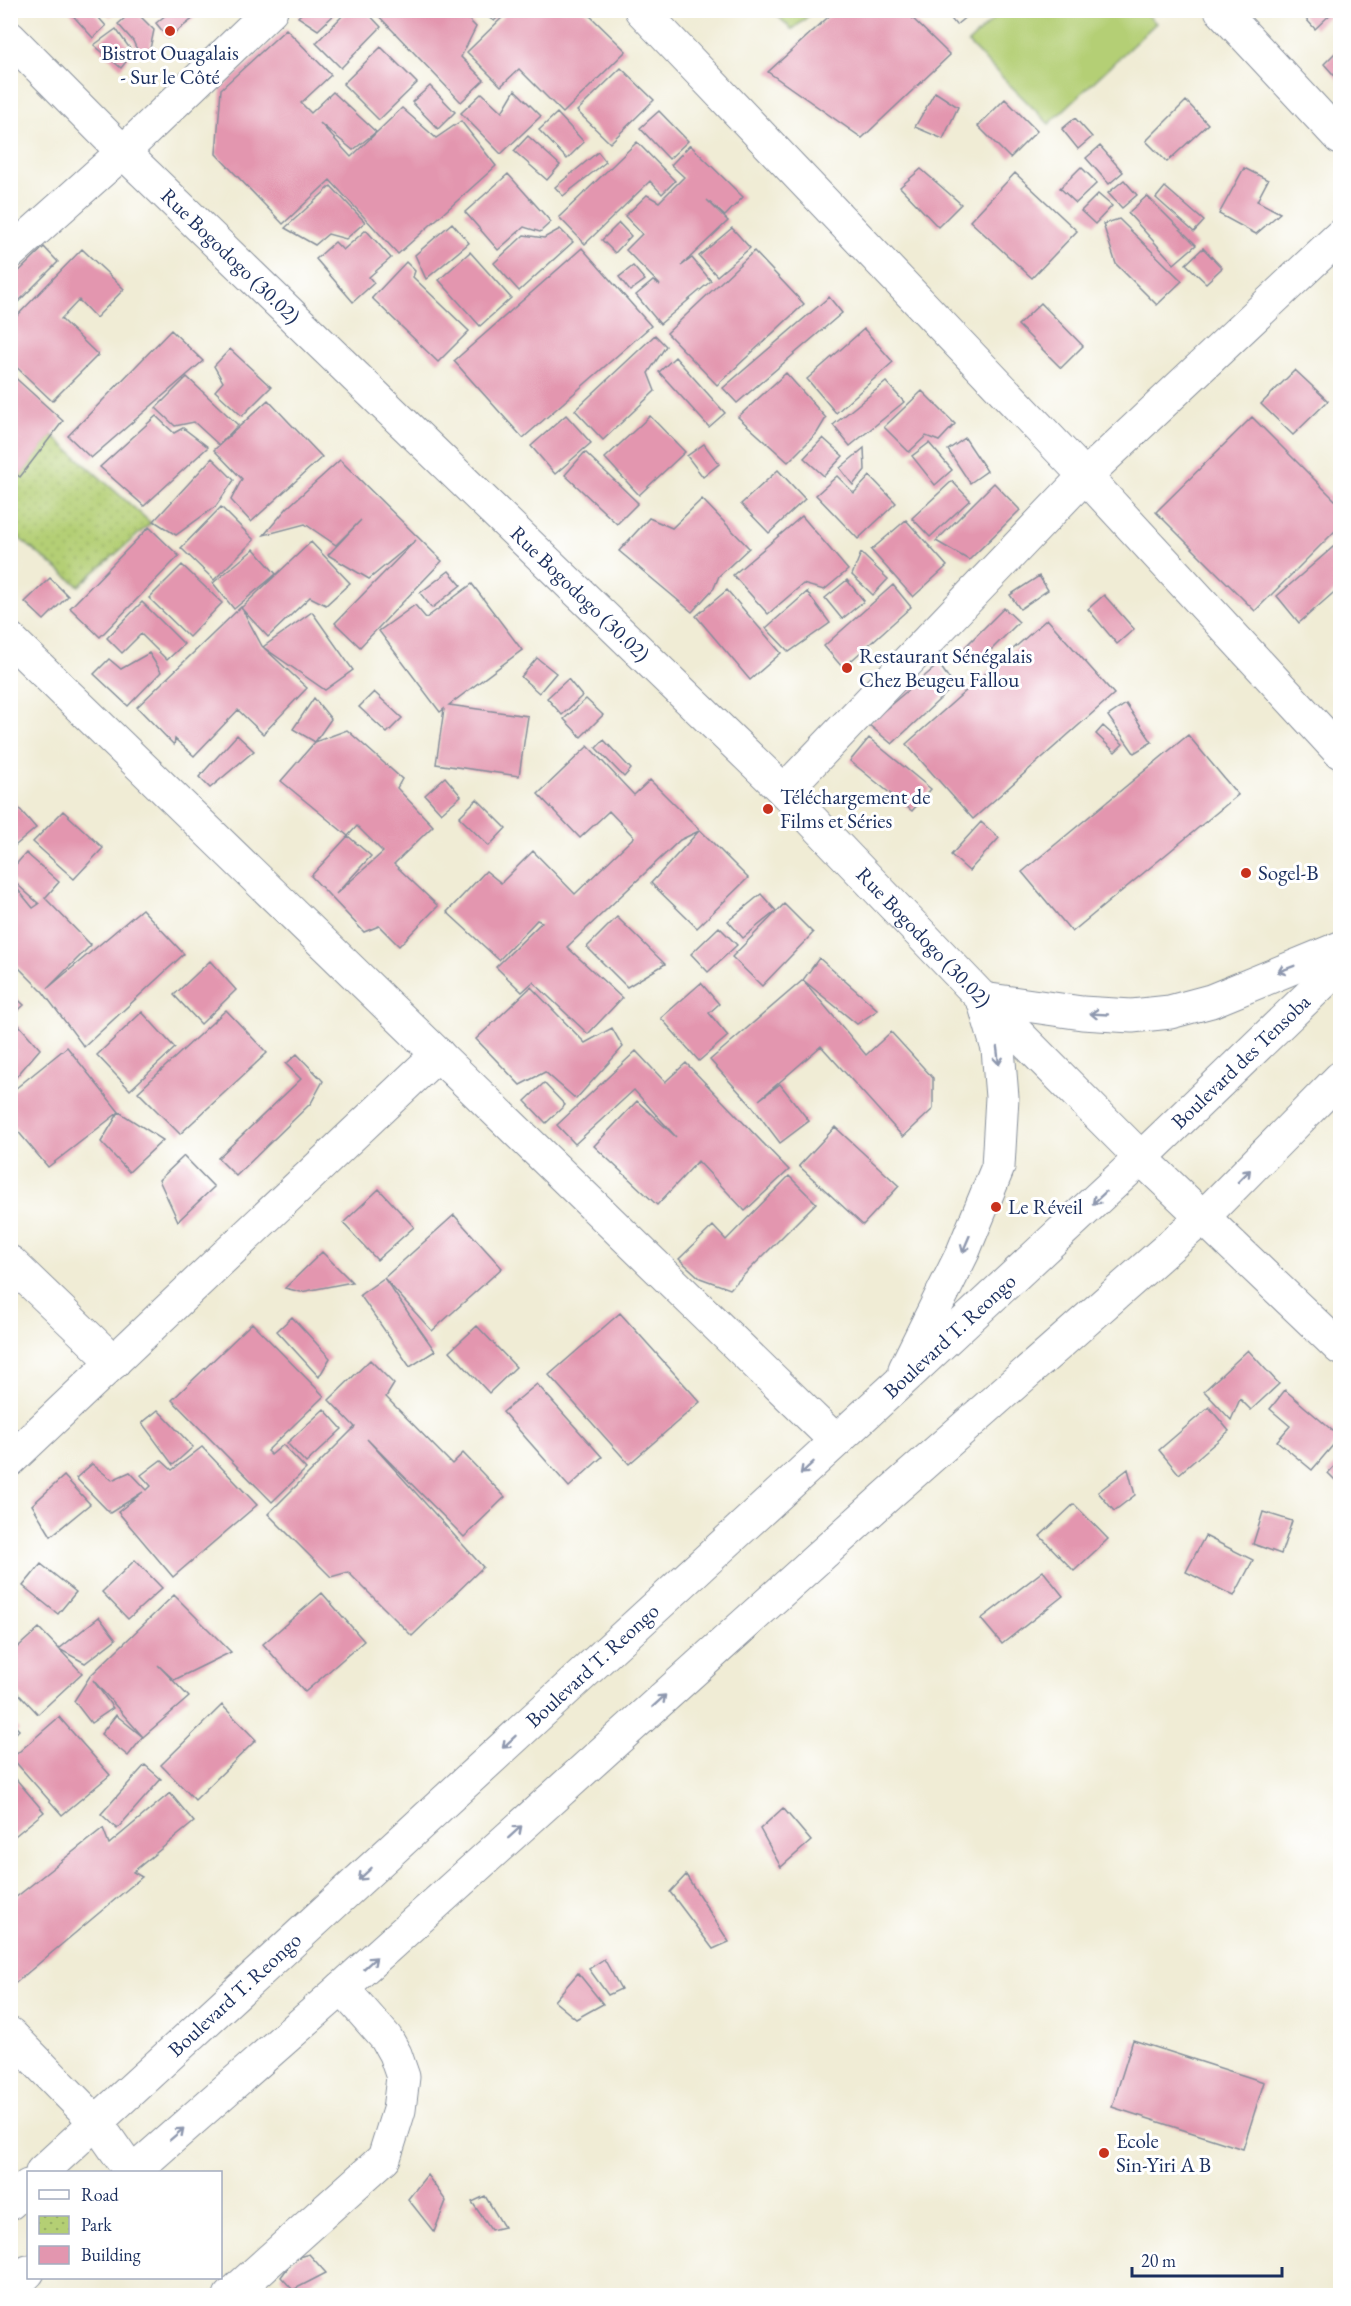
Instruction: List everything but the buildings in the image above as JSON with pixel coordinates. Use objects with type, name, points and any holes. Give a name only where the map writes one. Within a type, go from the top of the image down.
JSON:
[{"type":"street","points":[[10,253],[123,152],[271,10]]},
{"type":"street","points":[[641,10],[1085,476],[1341,752]]},
{"type":"street","points":[[1221,10],[1341,138]]},
{"type":"street","name":"Rue Bogodogo (30.02)","points":[[10,38],[123,152],[784,791],[983,999],[1142,1158],[1341,1348]]},
{"type":"street","points":[[784,791],[1085,476],[1341,236]]},
{"type":"street","points":[[10,639],[837,1441]]},
{"type":"street","points":[[896,1386],[963,1252],[999,1167],[1002,1097],[998,1049],[983,999],[1082,1013],[1132,1016],[1170,1012],[1211,1001],[1341,948]]},
{"type":"street","name":"Boulevard des Tensoba","points":[[1142,1158],[1341,966]]},
{"type":"street","points":[[10,1460],[438,1054]]},
{"type":"street","points":[[133,2171],[342,1988],[889,1494],[1203,1217],[1341,1078]]},
{"type":"street","name":"Boulevard T. Reongo","points":[[43,2171],[1142,1158]]},
{"type":"street","points":[[10,1262],[114,1362]]},
{"type":"street","points":[[230,2295],[384,2158],[399,2110],[403,2077],[395,2054],[386,2038],[342,1988]]},
{"type":"street","points":[[10,2034],[96,2122],[131,2171]]},
{"type":"street","points":[[10,2203],[27,2187]]},
{"type":"street","points":[[10,2290],[27,2273]]},
{"type":"green space","points":[[773,11],[814,11],[792,30]]},
{"type":"green space","points":[[1002,11],[1143,11],[1156,23],[1049,124],[968,43]]},
{"type":"green space","points":[[52,435],[151,523],[79,586],[11,532],[10,489]]},
{"type":"place","name":"Bistrot Ouagalais - Sur le Côté","points":[[170,31]]},
{"type":"place","name":"Restaurant Sénégalais Chez Beugeu Fallou","points":[[847,668]]},
{"type":"place","name":"Téléchargement de Films et Séries","points":[[768,809]]},
{"type":"place","name":"Sogel-B","points":[[1246,873]]},
{"type":"place","name":"Le Réveil","points":[[996,1207]]},
{"type":"place","name":"Ecole Sin-Yiri A B","points":[[1104,2153]]}]
